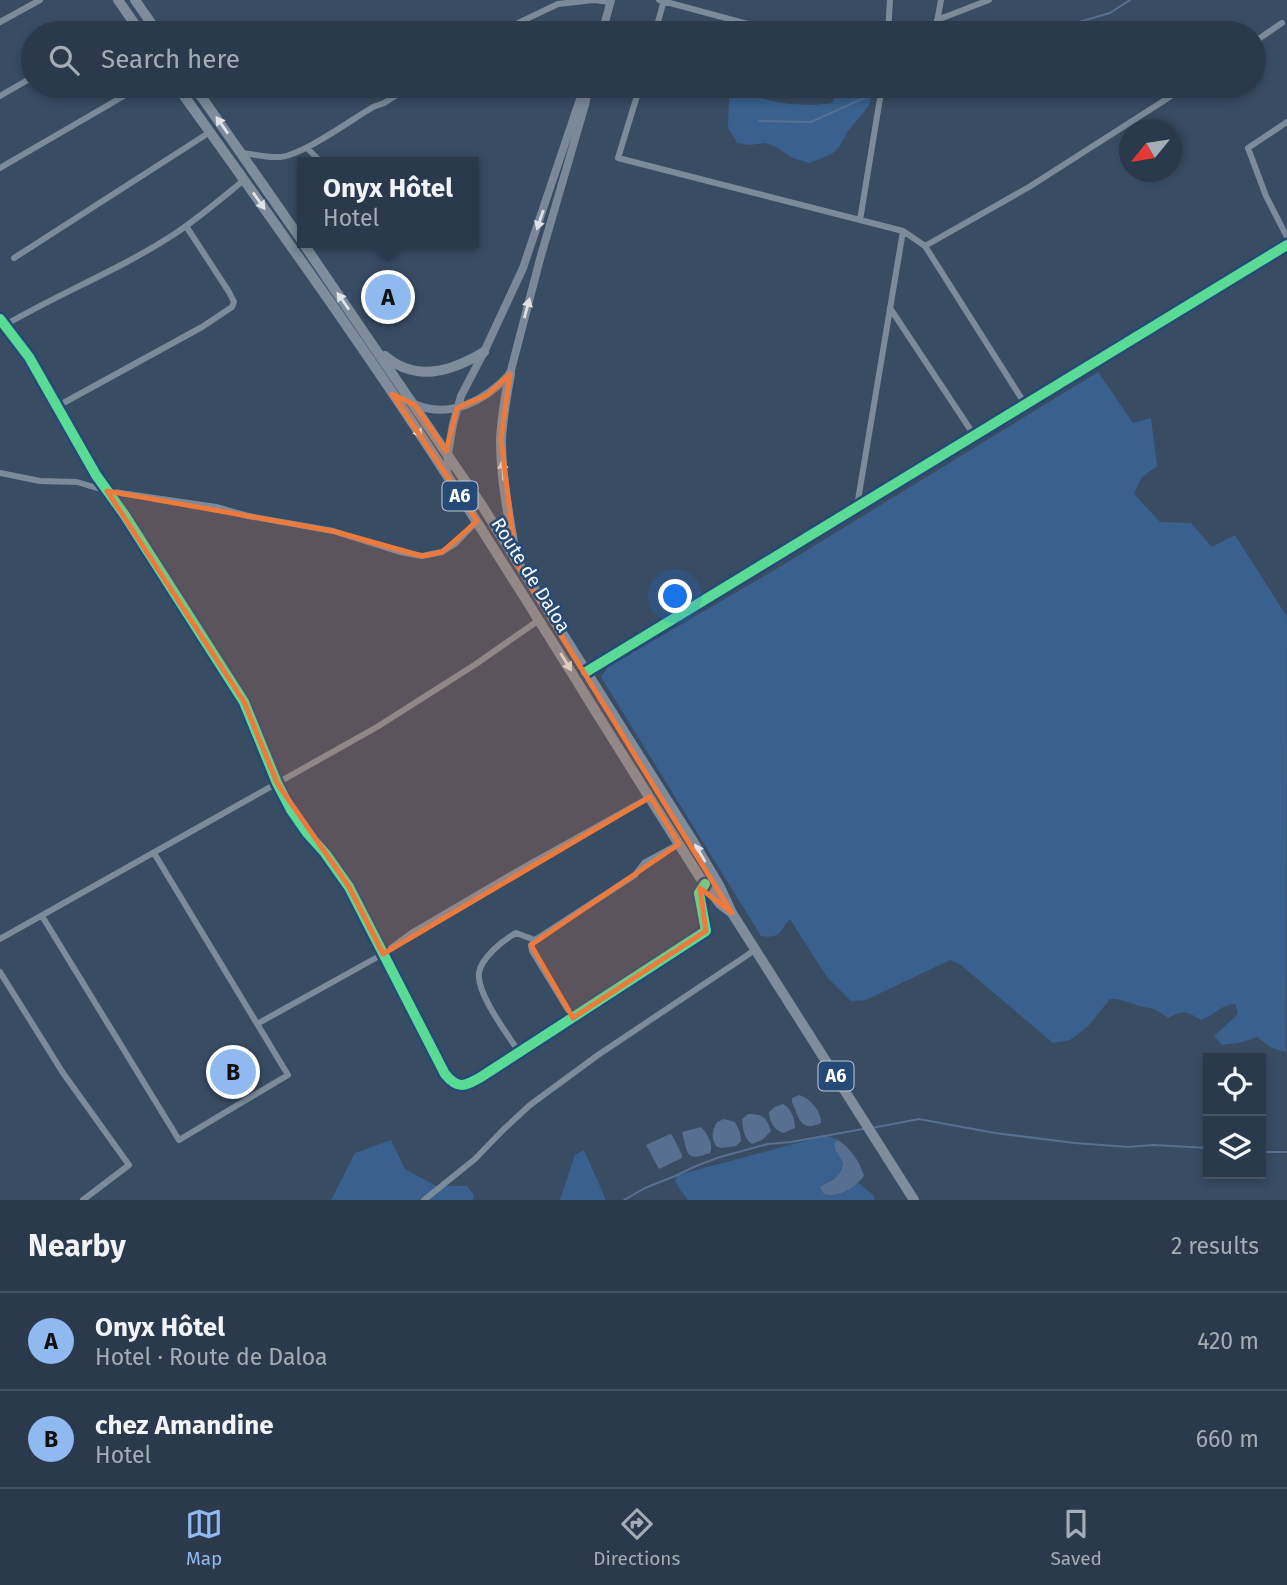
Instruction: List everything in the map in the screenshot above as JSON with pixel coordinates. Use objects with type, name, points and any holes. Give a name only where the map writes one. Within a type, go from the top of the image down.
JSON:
[{"type":"highway","points":[[118,0],[132,21]]},
{"type":"highway","points":[[135,0],[150,21]]},
{"type":"highway","name":"Route de Daloa","points":[[186,98],[393,394],[477,522],[705,884],[720,904],[732,913]]},
{"type":"highway","name":"Route de Daloa","points":[[202,98],[297,233]]},
{"type":"highway","name":"Route de Daloa","points":[[307,248],[448,454],[516,562]]},
{"type":"highway","points":[[376,349],[393,363],[429,372],[456,367],[484,352]]},
{"type":"highway","points":[[510,374],[501,439],[506,501],[516,562]]},
{"type":"highway","name":"A6","points":[[516,562],[720,887],[732,913],[755,950],[914,1200]]},
{"type":"main road","points":[[605,21],[610,1]]},
{"type":"main road","points":[[447,475],[448,454],[461,396],[523,268],[581,98]]},
{"type":"main road","points":[[393,394],[422,408],[457,408],[487,395],[510,374],[586,98]]},
{"type":"street","points":[[0,22],[40,0]]},
{"type":"street","points":[[658,21],[662,0],[738,21]]},
{"type":"street","points":[[889,21],[890,0]]},
{"type":"street","points":[[937,20],[941,0]]},
{"type":"street","points":[[937,20],[973,3],[989,0]]},
{"type":"street","points":[[522,21],[558,4],[610,1]]},
{"type":"street","points":[[1266,34],[1282,23]]},
{"type":"street","points":[[0,96],[21,84]]},
{"type":"street","points":[[0,168],[120,98]]},
{"type":"street","points":[[241,153],[278,158],[290,156],[392,98]]},
{"type":"street","points":[[636,98],[618,158],[902,231],[925,246],[1025,404]]},
{"type":"street","points":[[860,220],[880,98]]},
{"type":"street","points":[[925,246],[1029,187],[1168,98]]},
{"type":"street","points":[[1287,122],[1248,148],[1266,197],[1287,237]]},
{"type":"street","points":[[14,258],[210,132]]},
{"type":"street","points":[[307,148],[316,157]]},
{"type":"street","points":[[244,180],[186,226],[131,260],[1,324],[29,357],[96,475],[124,514],[244,702],[291,810],[349,887],[445,1074],[456,1085],[468,1084],[706,931],[699,893],[705,884]]},
{"type":"street","points":[[56,407],[202,327],[232,307],[234,302],[229,292],[186,226]]},
{"type":"street","points":[[857,506],[902,231]]},
{"type":"street","points":[[586,672],[1287,245]]},
{"type":"street","points":[[890,308],[974,435]]},
{"type":"street","points":[[0,473],[40,481],[77,482],[107,491],[194,503],[333,531],[422,556],[442,552],[455,544],[477,522]]},
{"type":"street","points":[[0,939],[377,727],[539,620]]},
{"type":"street","points":[[257,1024],[383,954],[413,932],[650,797]]},
{"type":"street","points":[[573,1018],[532,951],[531,945],[635,875],[644,863],[679,844]]},
{"type":"street","points":[[41,916],[179,1140],[288,1075],[154,853]]},
{"type":"street","points":[[519,1052],[487,1002],[479,974],[491,953],[504,940],[516,933],[535,940]]},
{"type":"street","points":[[424,1200],[475,1159],[530,1105],[598,1055],[755,950]]},
{"type":"street","points":[[0,972],[63,1073],[129,1165],[83,1200]]},
{"type":"highlighted area","points":[[510,374],[501,439],[516,562],[732,913],[700,888],[706,931],[573,1018],[531,945],[679,844],[650,797],[383,954],[349,887],[277,783],[244,702],[107,491],[333,531],[422,556],[442,552],[477,521],[392,394],[415,405],[446,451],[457,408],[487,395]]},
{"type":"shaded area","points":[[729,98],[761,98],[805,105],[832,103],[834,98],[871,98],[869,106],[848,131],[840,146],[833,153],[810,163],[792,158],[777,147],[765,143],[737,143],[728,127]]},
{"type":"shaded area","points":[[1098,372],[1133,423],[1151,418],[1157,466],[1142,477],[1134,494],[1160,522],[1191,523],[1212,547],[1235,535],[1287,617],[1286,1052],[1272,1048],[1257,1037],[1222,1045],[1214,1036],[1238,1014],[1235,1004],[1201,1020],[1185,1013],[1168,1018],[1154,1009],[1114,999],[1110,999],[1089,1025],[1070,1040],[1053,1043],[961,965],[950,960],[866,1000],[851,1001],[827,977],[790,919],[776,935],[761,936],[601,677],[608,667],[778,568]]},
{"type":"shaded area","points":[[799,1095],[814,1106],[820,1114],[821,1123],[809,1126],[801,1122],[792,1102],[792,1098]]},
{"type":"shaded area","points":[[783,1104],[792,1114],[795,1128],[783,1133],[773,1125],[769,1112]]},
{"type":"shaded area","points":[[748,1114],[763,1117],[771,1131],[762,1140],[752,1144],[745,1136],[742,1119]]},
{"type":"shaded area","points":[[724,1119],[735,1122],[740,1132],[741,1141],[736,1146],[721,1148],[714,1143],[714,1128],[717,1122]]},
{"type":"shaded area","points":[[701,1127],[708,1135],[711,1150],[710,1153],[696,1157],[687,1151],[682,1132]]},
{"type":"shaded area","points":[[670,1134],[682,1158],[659,1169],[646,1145]]},
{"type":"shaded area","points":[[827,1135],[838,1140],[834,1143],[843,1162],[839,1175],[820,1187],[845,1191],[859,1183],[874,1196],[874,1200],[688,1200],[675,1181],[678,1175]]},
{"type":"shaded area","points":[[391,1140],[405,1169],[436,1186],[467,1186],[474,1195],[473,1200],[331,1200],[355,1153]]},
{"type":"shaded area","points":[[838,1140],[854,1155],[864,1176],[846,1191],[835,1195],[824,1194],[820,1187],[836,1177],[842,1167],[843,1162],[834,1143]]},
{"type":"shaded area","points":[[584,1150],[606,1200],[560,1200],[575,1155]]},
{"type":"waterway","points":[[1082,21],[1110,13],[1130,0]]},
{"type":"waterway","points":[[759,121],[811,122],[864,98]]},
{"type":"waterway","points":[[872,1128],[919,1119],[995,1133],[1075,1143],[1203,1148]]},
{"type":"waterway","points":[[624,1200],[645,1188],[720,1157],[768,1144],[863,1129]]},
{"type":"waterway","points":[[1266,1152],[1287,1152]]},
{"type":"cycle path","points":[[586,672],[1287,245]]},
{"type":"cycle path","points":[[0,319],[29,357],[96,475],[124,514],[244,702],[291,810],[349,887],[450,1079],[462,1085],[481,1077],[706,931],[699,893],[705,884]]},
{"type":"place","name":"Onyx Hôtel","points":[[388,297]]},
{"type":"place","name":"chez Amandine","points":[[233,1072]]}]
